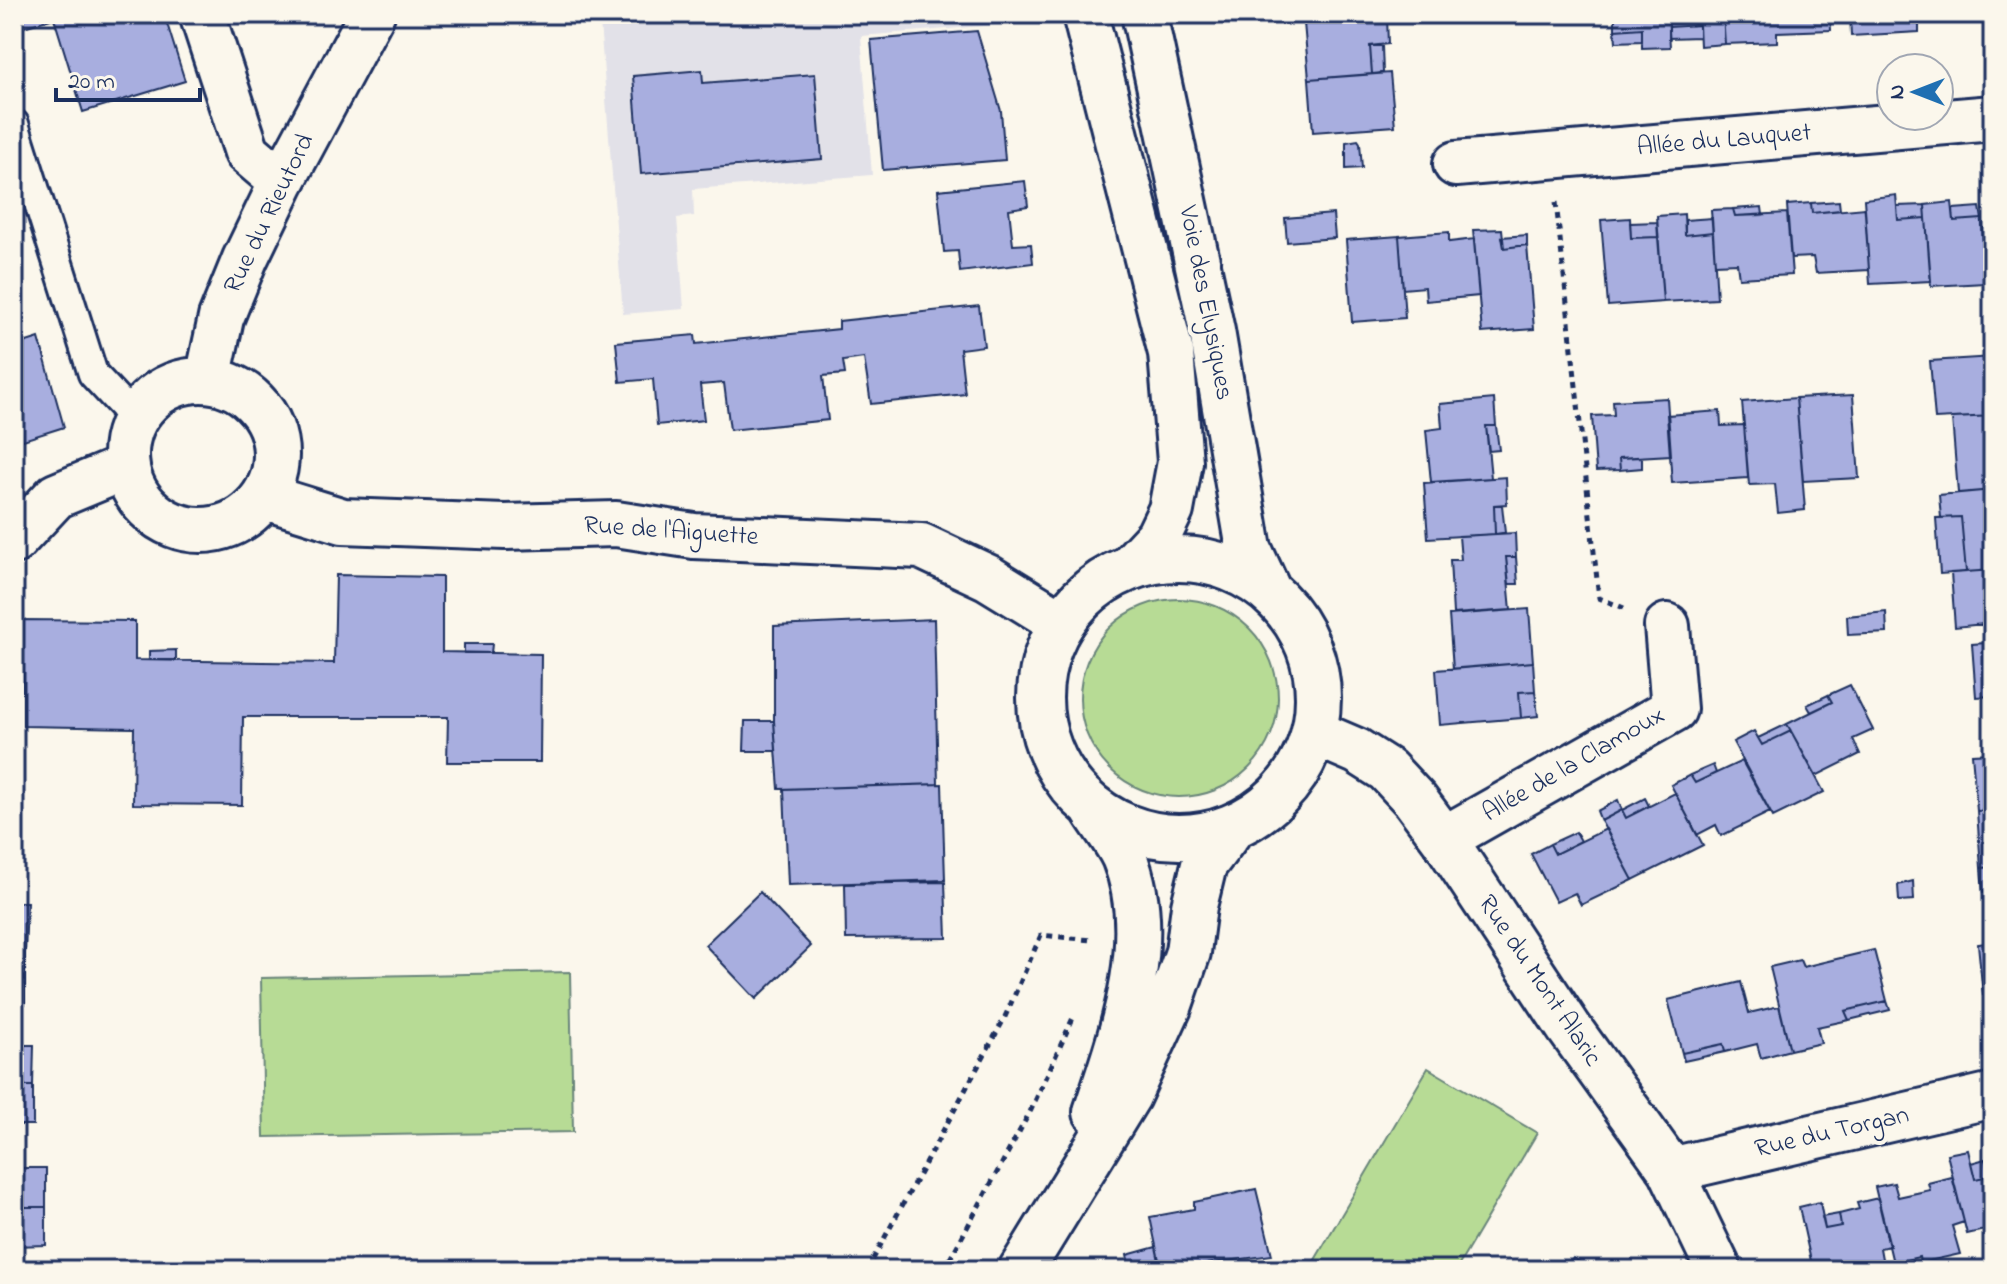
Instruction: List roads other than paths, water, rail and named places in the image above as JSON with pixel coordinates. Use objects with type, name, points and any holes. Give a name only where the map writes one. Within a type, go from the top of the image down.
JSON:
[{"type":"street","points":[[202,14],[247,152],[282,182]]},
{"type":"street","name":"Rue du Rieutord","points":[[208,379],[221,318],[245,259],[282,182],[372,14]]},
{"type":"street","name":"Voie des Elysiques","points":[[1085,14],[1171,353],[1180,462],[1171,510],[1158,537],[1131,566]]},
{"type":"street","name":"Voie des Elysiques","points":[[1144,14],[1212,331],[1249,549],[1268,590]]},
{"type":"street","name":"Allée du Lauquet","points":[[1456,164],[1993,118]]},
{"type":"street","points":[[208,379],[245,392],[272,426],[277,465],[265,497],[233,524],[200,532],[163,521],[138,499],[126,467],[126,441],[148,398],[179,381],[208,379]]},
{"type":"street","points":[[14,541],[56,496],[126,467]]},
{"type":"street","name":"Rue de l'Aiguette","points":[[265,497],[343,521],[505,527],[616,524],[694,536],[921,546],[987,577],[1062,623]]},
{"type":"street","points":[[1074,1181],[1130,996],[1136,944],[1136,898],[1123,855],[1094,810],[1061,775],[1045,738],[1040,706],[1041,673],[1053,639],[1072,609],[1096,585],[1131,566],[1168,558],[1217,563],[1243,573],[1268,590],[1291,613],[1312,653],[1319,693],[1315,733],[1304,762],[1283,792],[1261,812],[1232,828],[1198,838],[1160,838],[1131,831],[1094,810]]},
{"type":"street","name":"Allée de la Clamoux","points":[[1444,839],[1674,709],[1667,626]]},
{"type":"street","name":"Rue du Mont Alaric","points":[[1315,733],[1357,751],[1387,770],[1415,800],[1569,1028],[1671,1170],[1719,1270]]},
{"type":"street","points":[[1021,1270],[1128,1096],[1169,1007],[1188,952],[1194,906],[1204,865],[1232,828]]},
{"type":"street","name":"Rue du Torgan","points":[[1671,1170],[1993,1095]]},
{"type":"lane","points":[[14,124],[93,374],[135,419]]}]
